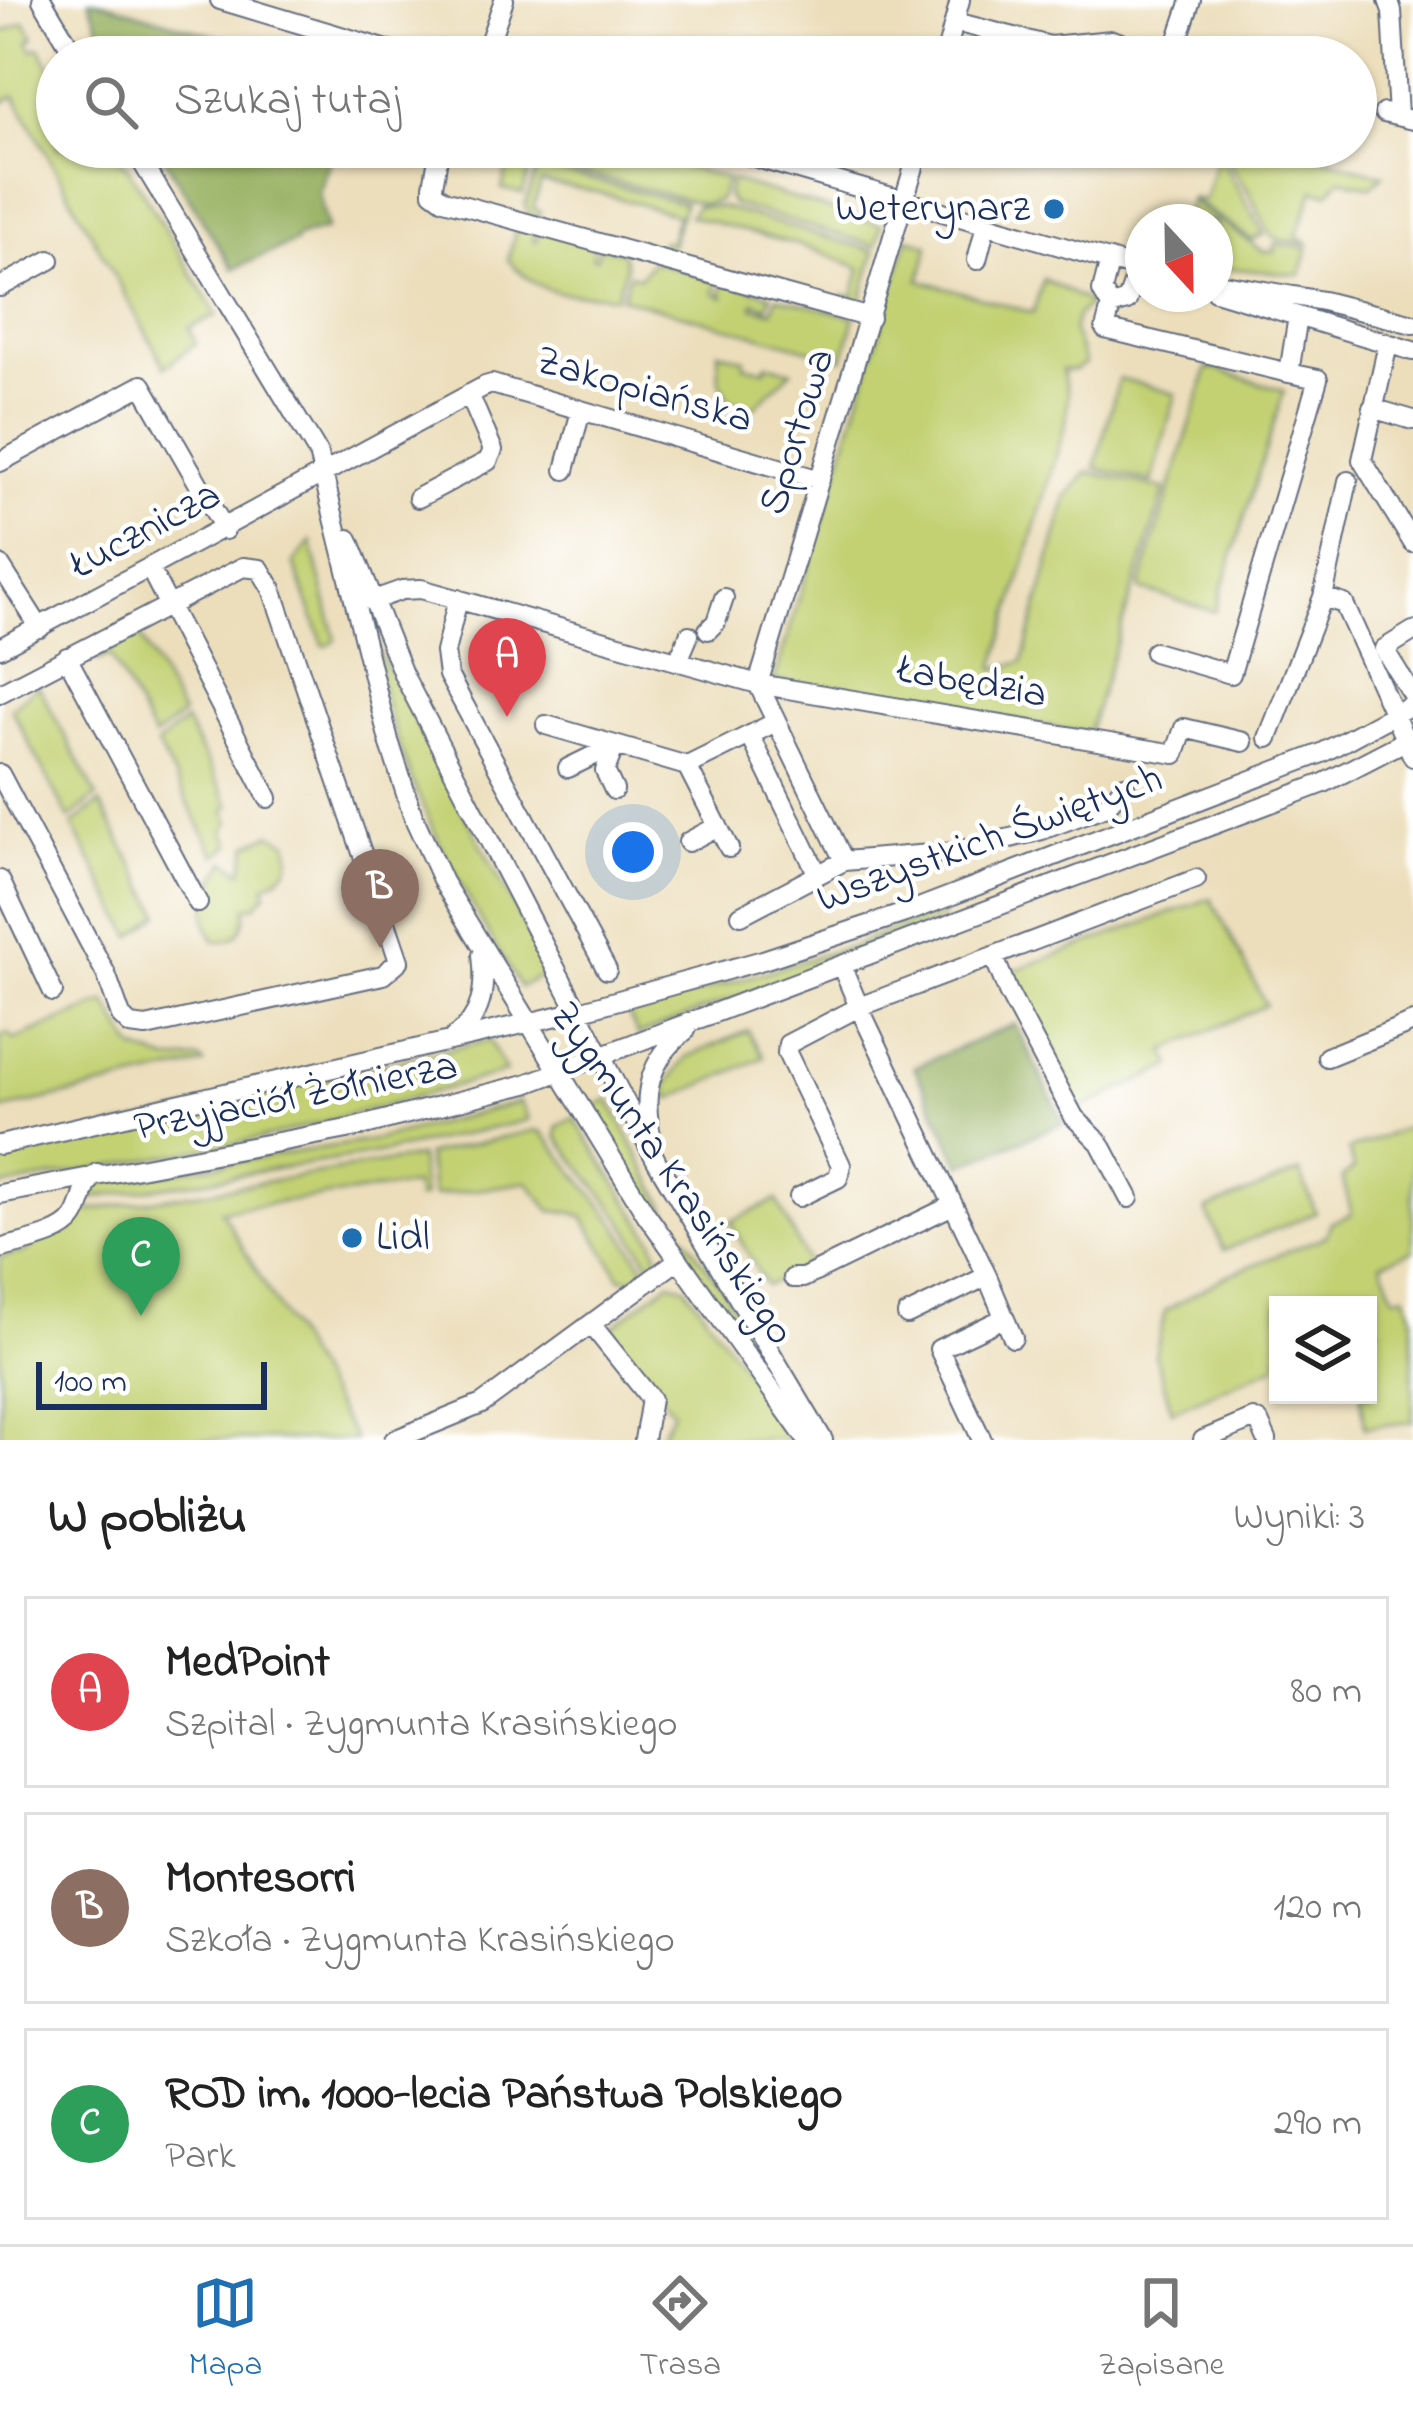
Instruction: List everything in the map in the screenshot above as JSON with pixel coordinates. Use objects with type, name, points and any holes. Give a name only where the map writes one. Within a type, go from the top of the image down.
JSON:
[{"type":"street","points":[[42,0],[63,36]]},
{"type":"street","points":[[220,0],[302,14],[358,36]]},
{"type":"street","points":[[491,36],[504,0]]},
{"type":"street","points":[[951,36],[961,0]]},
{"type":"street","points":[[1176,36],[1191,0]]},
{"type":"street","points":[[1388,0],[1398,116]]},
{"type":"street","points":[[955,22],[1010,36]]},
{"type":"street","name":"Zygmunta Krasińskiego","points":[[146,168],[316,447],[363,640],[413,816],[443,882],[558,1074],[678,1260],[807,1440]]},
{"type":"street","points":[[436,168],[433,192],[444,200],[870,318]]},
{"type":"street","points":[[791,168],[1125,264]]},
{"type":"street","name":"Sportowa","points":[[758,684],[914,168]]},
{"type":"street","points":[[976,260],[986,225]]},
{"type":"street","points":[[0,287],[50,260]]},
{"type":"street","points":[[1110,260],[1102,291],[1112,306]]},
{"type":"street","points":[[1233,289],[1323,301],[1413,324]]},
{"type":"street","points":[[1233,293],[1413,352]]},
{"type":"street","points":[[1112,306],[1125,302]]},
{"type":"street","points":[[1112,306],[1105,329],[1318,380],[1231,674],[1154,652]]},
{"type":"street","points":[[1289,373],[1298,316]]},
{"type":"street","points":[[1388,344],[1362,452],[1364,469],[1410,534]]},
{"type":"street","name":"Zakopiańska","points":[[323,473],[492,384],[820,480]]},
{"type":"street","points":[[0,462],[142,385],[225,530]]},
{"type":"street","points":[[418,498],[488,460],[493,450],[469,394]]},
{"type":"street","points":[[1372,408],[1413,420]]},
{"type":"street","points":[[565,470],[580,411]]},
{"type":"street","name":"Zygmunta Krasińskiego","points":[[323,473],[403,674],[657,1162],[823,1440]]},
{"type":"street","name":"Łucznicza","points":[[0,648],[323,473]]},
{"type":"street","points":[[1268,738],[1323,597],[1348,481]]},
{"type":"street","points":[[0,565],[40,628]]},
{"type":"street","points":[[0,693],[243,566],[260,569],[267,577],[399,954],[396,967],[383,975],[146,1027],[130,1024],[118,1010],[106,974],[0,775]]},
{"type":"street","points":[[150,569],[268,798]]},
{"type":"street","name":"Zygmunta Krasińskiego","points":[[347,578],[360,597],[371,601]]},
{"type":"street","name":"Łabędzia","points":[[371,601],[412,588],[758,684],[1174,754],[1184,728],[1244,742]]},
{"type":"street","points":[[1323,597],[1344,604],[1407,705]]},
{"type":"street","points":[[458,598],[445,652],[448,675],[607,970]]},
{"type":"street","points":[[678,661],[699,633],[716,622],[724,598]]},
{"type":"street","name":"Zygmunta Krasińskiego","points":[[363,640],[361,617],[371,601]]},
{"type":"street","points":[[1411,745],[1407,705],[1384,649],[1413,631]]},
{"type":"street","points":[[67,657],[198,903]]},
{"type":"street","points":[[741,915],[844,861],[758,684]]},
{"type":"street","name":"Wszystkich Świętych","points":[[579,1011],[763,960],[911,910],[1322,753],[1407,705]]},
{"type":"street","points":[[545,725],[687,766],[776,722]]},
{"type":"street","points":[[750,736],[818,875]]},
{"type":"street","points":[[568,768],[615,745]]},
{"type":"street","points":[[614,790],[605,771],[615,745]]},
{"type":"street","name":"Wszystkich Świętych","points":[[602,1058],[1411,745]]},
{"type":"street","points":[[687,766],[729,848]]},
{"type":"street","name":"Wszystkich Świętych","points":[[844,861],[956,852],[1042,830],[1106,806],[1125,784]]},
{"type":"street","points":[[688,842],[718,826]]},
{"type":"street","points":[[799,1197],[838,1178],[842,1171],[788,1053],[793,1038],[860,1007],[1196,879]]},
{"type":"street","points":[[0,880],[53,992]]},
{"type":"street","name":"Zygmunta Krasińskiego","points":[[436,1045],[466,1029],[478,1012],[484,977],[480,945]]},
{"type":"street","points":[[994,957],[1074,1117],[1100,1143],[1129,1198]]},
{"type":"street","points":[[842,967],[1013,1338]]},
{"type":"street","name":"Przyjaciół Żołnierza","points":[[0,1145],[579,1011]]},
{"type":"street","name":"Zygmunta Krasińskiego","points":[[657,1162],[646,1107],[651,1073],[674,1040],[711,1016]]},
{"type":"street","points":[[1327,1057],[1413,1022]]},
{"type":"street","name":"Przyjaciół Żołnierza","points":[[0,1194],[451,1106],[602,1058]]},
{"type":"street","points":[[0,1249],[66,1226],[75,1216],[88,1180],[97,1174]]},
{"type":"street","points":[[793,1278],[953,1205]]},
{"type":"street","points":[[394,1440],[482,1404],[678,1260]]},
{"type":"street","points":[[908,1315],[987,1276]]},
{"type":"street","points":[[982,1440],[939,1349],[1004,1318]]},
{"type":"street","points":[[591,1324],[651,1399],[644,1440]]},
{"type":"street","points":[[1203,1440],[1253,1419],[1267,1440]]},
{"type":"green space","points":[[89,0],[215,36],[103,36]]},
{"type":"green space","points":[[24,22],[34,37],[28,42],[36,48],[36,134],[15,96],[0,104],[0,34]]},
{"type":"green space","points":[[55,168],[128,168],[217,315],[189,328],[196,343],[165,367]]},
{"type":"green space","points":[[170,168],[328,168],[319,193],[327,229],[297,237],[233,269]]},
{"type":"green space","points":[[507,168],[529,168],[523,194],[502,189]]},
{"type":"green space","points":[[537,168],[684,203],[669,254],[657,253],[662,241],[670,242],[677,215],[541,182],[533,208],[540,211],[538,219],[525,206]]},
{"type":"green space","points":[[563,168],[689,168],[727,179],[719,200],[704,204]]},
{"type":"green space","points":[[1214,168],[1227,168],[1264,234],[1252,240],[1233,227],[1233,204],[1199,204],[1190,198],[1204,200]]},
{"type":"green space","points":[[1233,168],[1358,168],[1383,175],[1371,187],[1341,179],[1328,193],[1314,190],[1296,237],[1310,244],[1279,240],[1269,233]]},
{"type":"green space","points":[[731,180],[882,225],[876,246],[732,204],[727,195]]},
{"type":"green space","points":[[697,206],[722,207],[875,251],[858,312],[841,307],[844,295],[853,297],[860,268],[809,248],[689,216]]},
{"type":"green space","points":[[516,228],[535,228],[533,240],[537,241],[540,229],[595,245],[592,257],[597,258],[600,246],[622,252],[626,266],[616,297],[559,292],[536,284],[508,260]]},
{"type":"green space","points":[[1233,230],[1263,251],[1275,252],[1275,244],[1308,248],[1300,275],[1233,269]]},
{"type":"green space","points":[[908,238],[929,246],[920,280],[1033,313],[1043,279],[1090,303],[1077,316],[1073,331],[1085,364],[1062,370],[1068,395],[1066,422],[994,669],[1023,662],[1067,496],[1088,472],[1165,489],[1088,733],[774,681]]},
{"type":"green space","points":[[652,261],[718,280],[714,293],[725,298],[721,293],[725,281],[771,295],[767,307],[754,302],[753,307],[772,311],[777,297],[855,317],[843,359],[622,298],[629,274],[640,277]]},
{"type":"green space","points":[[718,351],[745,359],[744,365],[765,370],[767,364],[792,371],[753,408],[729,400],[719,379]]},
{"type":"green space","points":[[1208,367],[1284,391],[1215,612],[1139,589]]},
{"type":"green space","points":[[1119,378],[1176,394],[1152,482],[1095,468]]},
{"type":"green space","points":[[311,541],[336,640],[327,646],[294,563]]},
{"type":"green space","points":[[138,632],[182,715],[154,738],[110,655],[96,657]]},
{"type":"green space","points":[[375,645],[549,972],[520,987],[474,909],[410,776],[382,687]]},
{"type":"green space","points":[[38,685],[97,796],[69,819],[11,708]]},
{"type":"green space","points":[[185,721],[230,806],[225,810],[230,822],[224,831],[231,844],[216,856],[157,745]]},
{"type":"green space","points":[[100,803],[160,914],[132,937],[72,825]]},
{"type":"green space","points":[[271,834],[288,842],[287,869],[265,885],[266,894],[255,906],[246,908],[239,933],[215,941],[206,911],[215,880],[226,861],[242,871],[249,844]]},
{"type":"green space","points":[[1211,898],[1266,1005],[1165,1051],[1172,1066],[1077,1110],[1007,973]]},
{"type":"green space","points":[[944,907],[942,919],[638,1035],[628,1013],[855,945]]},
{"type":"green space","points":[[106,1002],[134,1049],[169,1061],[200,1059],[204,1064],[0,1110],[0,1037],[9,1033],[14,1040]]},
{"type":"green space","points":[[1015,1024],[1064,1123],[961,1165],[914,1067]]},
{"type":"green space","points":[[748,1031],[764,1057],[670,1099],[666,1085],[687,1057]]},
{"type":"green space","points":[[489,1040],[506,1072],[269,1137],[0,1187],[0,1154]]},
{"type":"green space","points":[[609,1099],[671,1218],[721,1286],[774,1376],[669,1233],[589,1109]]},
{"type":"green space","points":[[520,1102],[529,1119],[516,1123],[383,1152],[86,1199],[91,1188],[103,1182],[374,1140]]},
{"type":"green space","points":[[574,1118],[653,1240],[658,1254],[653,1269],[622,1219],[557,1137],[558,1126]]},
{"type":"green space","points":[[1413,1125],[1413,1250],[1381,1263],[1394,1297],[1405,1294],[1413,1314],[1413,1422],[1365,1427],[1362,1404],[1377,1404],[1377,1296],[1269,1296],[1269,1368],[1172,1411],[1155,1356],[1165,1311],[1223,1277],[1326,1236],[1331,1222],[1352,1214],[1342,1177],[1354,1169],[1349,1150]]},
{"type":"green space","points":[[542,1132],[615,1222],[646,1270],[635,1280],[621,1278],[584,1218],[551,1211],[528,1182],[433,1196],[426,1155]]},
{"type":"green space","points":[[419,1157],[423,1198],[417,1199],[414,1185],[221,1210],[355,1440],[0,1440],[0,1257],[24,1252],[85,1211]]},
{"type":"green space","points":[[1300,1172],[1316,1213],[1224,1250],[1206,1210]]},
{"type":"green space","points":[[777,1200],[808,1265],[766,1286],[730,1222]]},
{"type":"green space","points":[[669,1282],[685,1286],[796,1440],[658,1440],[673,1411],[606,1332]]},
{"type":"place","name":"Weterynarz","points":[[1054,209]]},
{"type":"place","name":"MedPoint","points":[[507,717]]},
{"type":"place","name":"Montesorri","points":[[380,948]]},
{"type":"place","name":"Lidl","points":[[352,1238]]},
{"type":"place","name":"ROD im. 1000-lecia Państwa Polskiego","points":[[141,1316]]}]
